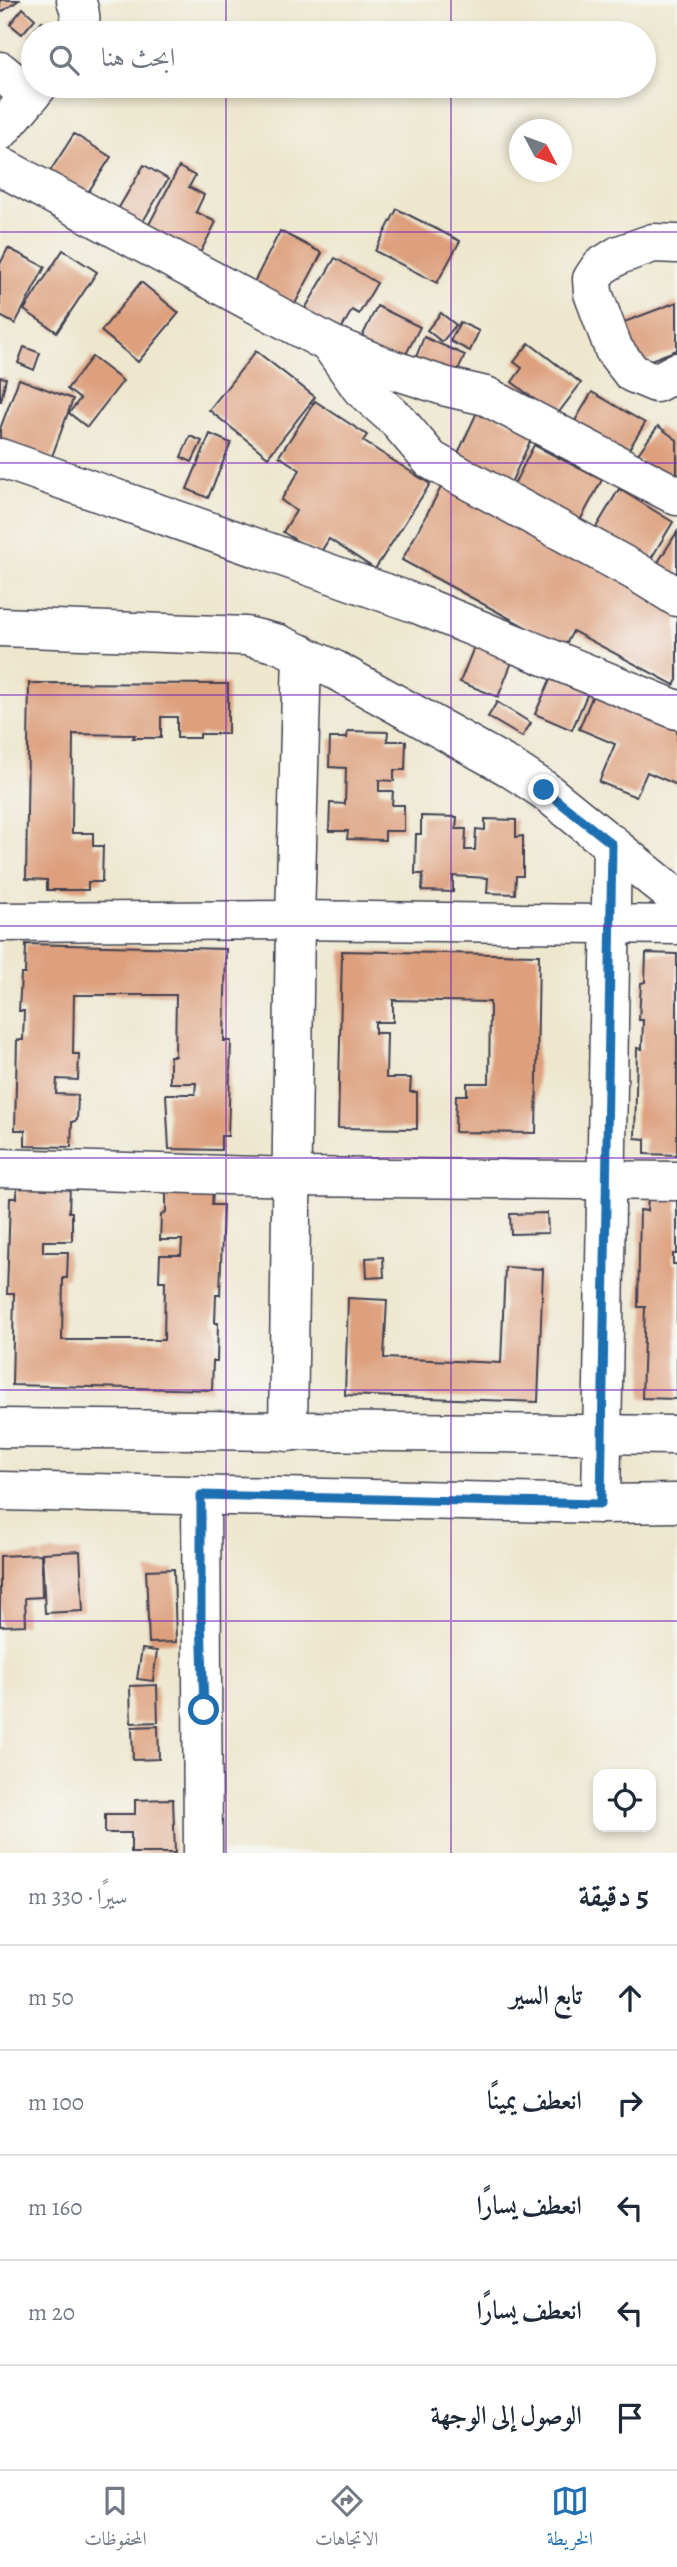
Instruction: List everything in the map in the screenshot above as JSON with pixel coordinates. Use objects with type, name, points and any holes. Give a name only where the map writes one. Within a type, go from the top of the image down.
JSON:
[{"type":"street","points":[[76,0],[80,21]]},
{"type":"street","points":[[0,71],[21,83]]},
{"type":"street","points":[[0,131],[28,98]]},
{"type":"street","points":[[0,166],[330,344],[388,368],[486,396],[677,496]]},
{"type":"street","points":[[677,244],[653,243],[619,256],[600,267],[592,279],[593,293],[614,350],[632,373],[656,383],[677,372]]},
{"type":"street","points":[[330,344],[361,388],[397,419],[432,460],[635,571],[677,597]]},
{"type":"street","points":[[0,458],[417,604],[677,709]]},
{"type":"street","points":[[0,627],[246,636],[279,644],[335,670],[509,767],[544,790],[677,898]]},
{"type":"street","points":[[288,1432],[295,920],[302,654]]},
{"type":"street","points":[[601,1504],[612,844]]},
{"type":"street","points":[[0,922],[295,920],[677,925]]},
{"type":"street","points":[[0,1168],[292,1177],[677,1181]]},
{"type":"street","points":[[0,1428],[677,1435]]},
{"type":"street","points":[[0,1491],[601,1504],[677,1503]]},
{"type":"street","points":[[201,1495],[203,1853]]},
{"type":"building","points":[[0,0],[19,0],[0,13]]},
{"type":"building","points":[[23,8],[35,19],[21,21],[21,33],[10,24]]},
{"type":"building","points":[[74,134],[111,157],[81,203],[45,179]]},
{"type":"building","points":[[144,165],[168,179],[138,230],[114,216]]},
{"type":"building","points":[[179,167],[195,176],[189,187],[204,195],[196,212],[216,222],[197,259],[145,232]]},
{"type":"building","points":[[397,209],[460,241],[437,283],[375,251]]},
{"type":"building","points":[[280,231],[322,253],[290,313],[249,292]]},
{"type":"building","points":[[8,248],[45,267],[15,324],[0,316],[0,264]]},
{"type":"building","points":[[63,250],[97,272],[57,332],[24,310]]},
{"type":"building","points":[[335,258],[377,283],[359,314],[352,310],[335,340],[299,319]]},
{"type":"building","points":[[141,282],[179,313],[138,362],[101,331]]},
{"type":"building","points":[[677,302],[677,350],[635,366],[619,324]]},
{"type":"building","points":[[377,306],[420,327],[399,368],[357,347]]},
{"type":"building","points":[[441,313],[456,325],[442,342],[427,330]]},
{"type":"building","points":[[460,322],[479,331],[470,351],[450,341]]},
{"type":"building","points":[[424,337],[465,355],[452,384],[412,367]]},
{"type":"building","points":[[529,343],[581,383],[556,416],[512,382],[522,368],[514,362]]},
{"type":"building","points":[[24,347],[40,353],[34,370],[18,363]]},
{"type":"building","points":[[256,351],[315,397],[268,457],[209,410]]},
{"type":"building","points":[[92,357],[123,381],[87,427],[69,413],[80,399],[67,389]]},
{"type":"building","points":[[0,377],[6,378],[1,401],[0,401]]},
{"type":"building","points":[[19,379],[73,399],[51,459],[0,440],[0,429]]},
{"type":"building","points":[[592,392],[645,423],[618,467],[566,436]]},
{"type":"building","points":[[315,401],[367,435],[363,441],[430,484],[375,569],[329,539],[319,555],[283,532],[296,511],[281,500],[300,470],[279,456]]},
{"type":"building","points":[[479,408],[534,433],[508,489],[453,464]]},
{"type":"building","points":[[658,426],[677,440],[677,488],[635,458]]},
{"type":"building","points":[[210,434],[231,443],[208,498],[187,489]]},
{"type":"building","points":[[190,436],[202,441],[192,462],[181,457]]},
{"type":"building","points":[[534,445],[602,480],[577,526],[510,492]]},
{"type":"building","points":[[444,482],[677,610],[677,680],[674,685],[573,631],[564,648],[402,560]]},
{"type":"building","points":[[619,489],[673,522],[646,567],[592,534]]},
{"type":"building","points":[[677,532],[677,587],[652,572]]},
{"type":"building","points":[[478,637],[516,652],[498,697],[460,682]]},
{"type":"building","points":[[557,664],[593,681],[572,730],[535,714]]},
{"type":"building","points":[[29,683],[228,684],[228,734],[200,734],[200,738],[177,738],[177,717],[161,717],[161,738],[73,734],[72,833],[93,833],[93,846],[103,846],[102,882],[88,882],[88,890],[47,890],[47,880],[26,879]]},
{"type":"building","points":[[597,685],[677,716],[677,785],[647,772],[636,797],[599,782],[615,744],[579,729]]},
{"type":"building","points":[[497,702],[531,723],[522,737],[488,717]]},
{"type":"building","points":[[348,731],[388,732],[387,741],[406,741],[405,770],[394,770],[394,781],[379,780],[379,791],[393,791],[392,805],[404,805],[404,831],[385,831],[385,840],[347,839],[348,831],[329,831],[330,803],[345,804],[346,768],[329,767],[330,738],[347,738]]},
{"type":"building","points":[[421,816],[457,817],[456,829],[466,829],[465,850],[475,850],[476,829],[485,830],[485,819],[516,820],[516,837],[523,836],[523,876],[516,876],[515,894],[487,893],[488,878],[453,876],[453,892],[422,891],[423,874],[415,874],[416,834],[421,834]]},
{"type":"building","points":[[26,944],[226,949],[224,1041],[231,1041],[228,1136],[221,1136],[221,1150],[169,1149],[166,1094],[195,1094],[196,1083],[170,1083],[170,1056],[175,1056],[176,995],[74,995],[73,1054],[79,1054],[78,1080],[57,1079],[56,1094],[78,1095],[77,1120],[72,1122],[71,1147],[25,1146],[25,1130],[15,1130],[17,1040],[23,1040],[24,1011],[19,1011],[21,974],[25,974]]},
{"type":"building","points":[[342,951],[539,955],[536,1133],[455,1132],[456,1095],[467,1095],[467,1083],[489,1083],[490,1002],[393,1000],[393,1022],[375,1022],[375,1033],[387,1033],[386,1078],[411,1078],[410,1092],[417,1092],[417,1129],[338,1128]]},
{"type":"building","points":[[646,953],[677,954],[677,1155],[645,1154],[645,1139],[635,1138],[637,1048],[642,1049],[643,1020],[639,1020]]},
{"type":"building","points":[[17,1185],[70,1186],[72,1241],[43,1241],[43,1252],[68,1252],[67,1278],[63,1278],[62,1340],[164,1340],[165,1281],[159,1281],[160,1255],[181,1255],[182,1240],[160,1240],[161,1215],[166,1212],[166,1188],[213,1189],[212,1205],[223,1205],[220,1295],[216,1295],[217,1361],[213,1361],[212,1390],[12,1385],[14,1294],[7,1294],[10,1198],[17,1198]]},
{"type":"building","points":[[648,1197],[677,1198],[677,1254],[673,1254],[673,1264],[677,1264],[677,1399],[642,1398],[645,1307],[638,1307],[640,1210],[647,1211]]},
{"type":"building","points":[[547,1213],[548,1233],[511,1234],[510,1214]]},
{"type":"building","points":[[383,1257],[384,1277],[367,1278],[366,1258]]},
{"type":"building","points":[[505,1267],[543,1269],[538,1402],[345,1395],[348,1298],[387,1300],[384,1358],[501,1363]]},
{"type":"building","points":[[80,1551],[83,1611],[45,1613],[42,1553]]},
{"type":"building","points":[[41,1554],[42,1597],[25,1598],[26,1625],[0,1626],[0,1556]]},
{"type":"building","points":[[174,1569],[176,1642],[149,1643],[146,1570]]},
{"type":"building","points":[[142,1649],[157,1651],[153,1681],[137,1679]]},
{"type":"building","points":[[157,1685],[158,1722],[131,1723],[130,1686]]},
{"type":"building","points":[[158,1726],[159,1759],[133,1760],[132,1727]]},
{"type":"building","points":[[173,1799],[175,1853],[131,1853],[131,1833],[105,1833],[105,1814],[135,1814],[135,1800]]},
{"type":"route","points":[[204,1710],[201,1495],[601,1504],[612,844],[544,790]]}]
